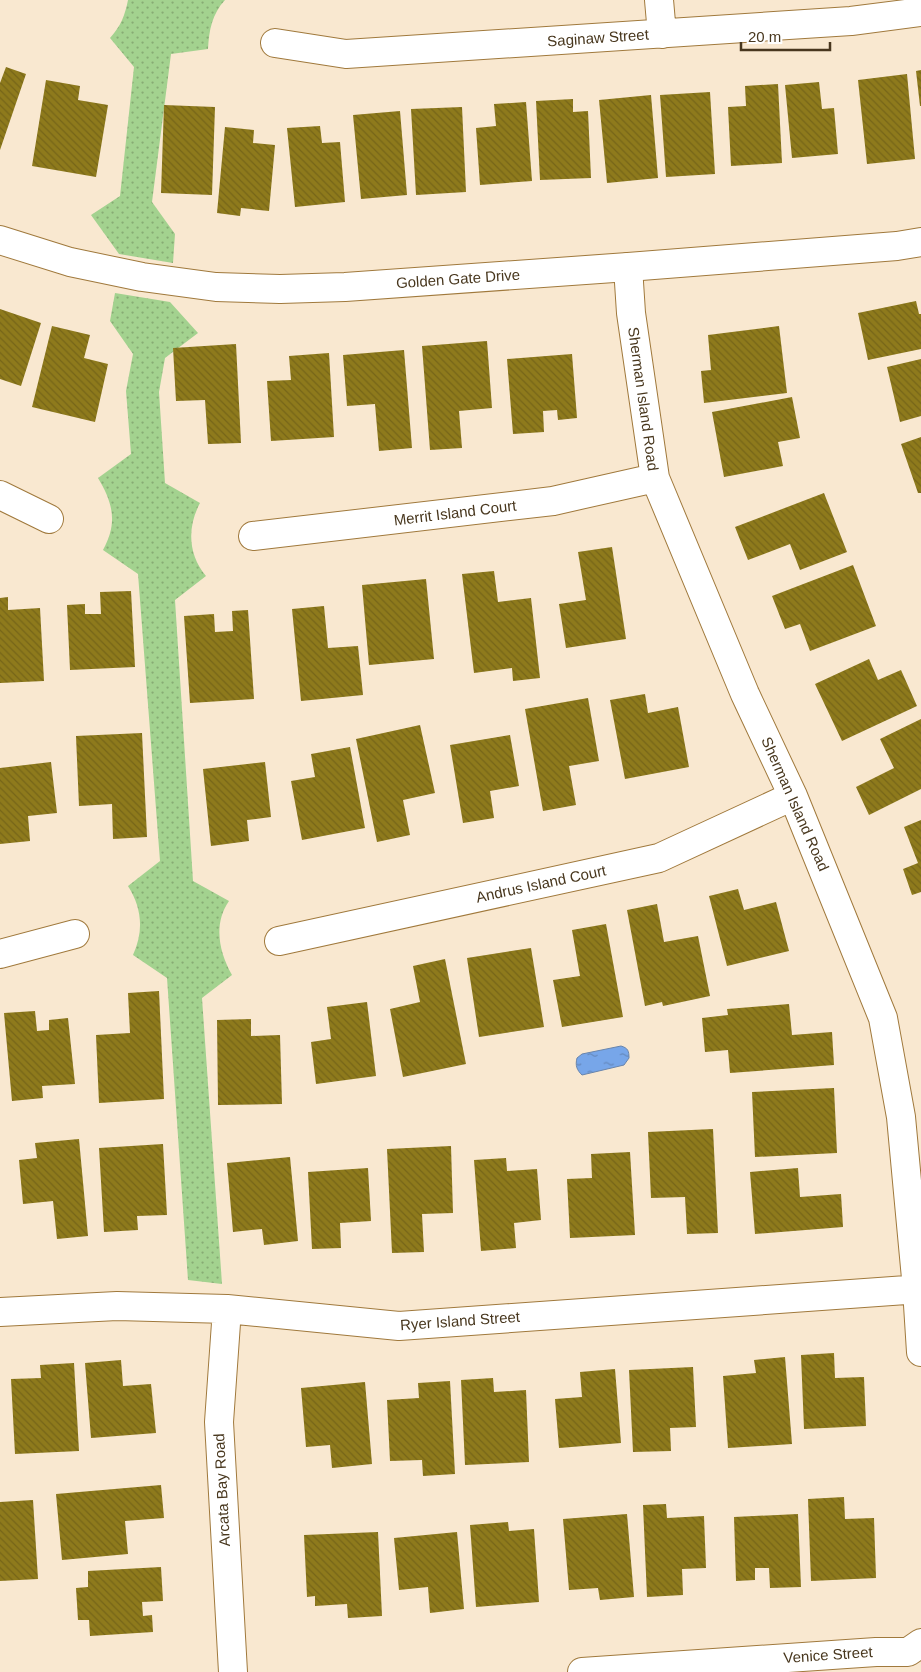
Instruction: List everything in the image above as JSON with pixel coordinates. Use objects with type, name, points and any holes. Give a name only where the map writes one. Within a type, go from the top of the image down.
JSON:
[{"type":"street","points":[[659,0],[662,34]]},
{"type":"street","name":"Saginaw Street","points":[[276,42],[346,54],[851,21],[921,12]]},
{"type":"street","name":"Golden Gate Drive","points":[[0,240],[79,264],[142,277],[216,287],[280,289],[345,287],[628,267],[887,247],[921,242]]},
{"type":"street","name":"Sherman Island Road","points":[[628,267],[631,313],[654,478],[745,694],[793,796],[883,1018],[901,1118],[919,1289],[921,1352]]},
{"type":"street","name":"Merrit Island Court","points":[[253,536],[552,502],[654,478]]},
{"type":"street","points":[[0,495],[49,519]]},
{"type":"street","name":"Andrus Island Court","points":[[279,941],[659,858],[793,796]]},
{"type":"street","points":[[0,954],[75,934]]},
{"type":"street","name":"Ryer Island Street","points":[[0,1312],[117,1306],[227,1309],[400,1326],[919,1289]]},
{"type":"street","name":"Arcata Bay Road","points":[[227,1309],[219,1422],[233,1672]]},
{"type":"street","name":"Venice Street","points":[[582,1672],[876,1652],[908,1652],[921,1643]]},
{"type":"green space","points":[[128,0],[225,0],[217,11],[212,23],[208,49],[171,54],[152,202],[175,234],[173,263],[119,254],[91,215],[120,196],[134,67],[110,38],[122,20]]},
{"type":"green space","points":[[115,293],[170,302],[198,333],[165,358],[159,392],[165,483],[200,503],[193,522],[191,541],[196,559],[206,576],[175,600],[193,881],[229,901],[224,910],[219,928],[221,948],[232,975],[202,998],[222,1284],[188,1280],[167,978],[133,955],[139,937],[140,920],[133,894],[128,886],[160,861],[138,574],[103,550],[111,531],[112,513],[107,496],[98,478],[131,454],[126,391],[133,354],[110,321]]},
{"type":"water","points":[[621,1046],[627,1049],[629,1053],[629,1058],[624,1065],[582,1075],[578,1070],[577,1058],[582,1054]]},
{"type":"building","points":[[6,67],[26,74],[0,150],[0,83]]},
{"type":"building","points":[[921,70],[921,106],[920,106],[916,71]]},
{"type":"building","points":[[907,74],[915,159],[867,164],[858,80]]},
{"type":"building","points":[[46,80],[80,86],[78,100],[108,105],[96,177],[32,166]]},
{"type":"building","points":[[819,82],[822,109],[834,108],[838,154],[792,158],[785,85]]},
{"type":"building","points":[[778,84],[782,163],[731,166],[728,107],[746,106],[745,86]]},
{"type":"building","points":[[710,92],[715,174],[666,177],[660,95]]},
{"type":"building","points":[[651,95],[658,178],[607,183],[599,100]]},
{"type":"building","points":[[573,99],[573,112],[588,111],[591,178],[540,180],[536,101]]},
{"type":"building","points":[[526,102],[532,181],[480,185],[476,128],[496,126],[494,104]]},
{"type":"building","points":[[164,105],[215,107],[212,195],[161,193]]},
{"type":"building","points":[[462,107],[466,192],[416,195],[411,109]]},
{"type":"building","points":[[400,111],[407,195],[361,199],[353,115]]},
{"type":"building","points":[[320,126],[322,143],[340,142],[345,202],[295,207],[287,128]]},
{"type":"building","points":[[225,127],[254,130],[253,143],[275,145],[269,211],[241,208],[240,216],[217,213]]},
{"type":"building","points":[[916,301],[919,314],[921,314],[921,349],[868,360],[858,313]]},
{"type":"building","points":[[0,309],[41,323],[21,386],[0,379]]},
{"type":"building","points":[[52,326],[90,335],[84,358],[108,364],[95,422],[32,407]]},
{"type":"building","points":[[779,326],[787,393],[704,403],[701,371],[711,370],[708,335]]},
{"type":"building","points":[[487,341],[492,408],[459,411],[462,448],[430,450],[422,346]]},
{"type":"building","points":[[236,344],[241,443],[208,444],[205,400],[176,401],[173,348]]},
{"type":"building","points":[[404,350],[412,448],[379,451],[375,404],[347,406],[343,355]]},
{"type":"building","points":[[329,353],[334,437],[271,441],[267,381],[291,380],[289,356]]},
{"type":"building","points":[[572,354],[577,418],[558,420],[557,410],[543,411],[544,432],[513,434],[507,359]]},
{"type":"building","points":[[921,359],[921,416],[900,422],[887,367]]},
{"type":"building","points":[[792,397],[800,438],[778,442],[783,466],[724,477],[712,412]]},
{"type":"building","points":[[921,437],[921,493],[918,493],[901,444]]},
{"type":"building","points":[[824,493],[847,552],[800,570],[790,544],[748,560],[735,527]]},
{"type":"building","points":[[612,547],[626,639],[566,648],[559,604],[586,600],[578,552]]},
{"type":"building","points":[[853,565],[876,626],[810,651],[800,624],[785,629],[772,596]]},
{"type":"building","points":[[494,571],[498,602],[531,598],[540,678],[513,681],[512,668],[474,673],[462,574]]},
{"type":"building","points":[[426,579],[434,659],[369,665],[362,585]]},
{"type":"building","points":[[131,591],[135,667],[70,670],[67,605],[85,604],[85,614],[101,614],[100,592]]},
{"type":"building","points":[[8,597],[8,610],[40,608],[44,681],[0,683],[0,598]]},
{"type":"building","points":[[324,606],[328,648],[358,646],[363,695],[301,701],[292,609]]},
{"type":"building","points":[[248,610],[254,699],[190,703],[184,616],[214,614],[215,632],[233,631],[232,611]]},
{"type":"building","points":[[869,659],[878,680],[901,670],[917,706],[842,741],[815,684]]},
{"type":"building","points":[[645,694],[648,713],[678,707],[689,767],[625,779],[610,700]]},
{"type":"building","points":[[588,698],[599,761],[569,766],[576,805],[543,811],[525,709]]},
{"type":"building","points":[[921,719],[921,789],[869,815],[856,787],[894,768],[880,739]]},
{"type":"building","points":[[420,725],[435,793],[403,800],[410,835],[377,842],[356,739]]},
{"type":"building","points":[[142,733],[147,837],[113,839],[112,804],[79,806],[76,736]]},
{"type":"building","points":[[510,735],[519,786],[490,791],[494,818],[463,823],[450,745]]},
{"type":"building","points":[[350,747],[365,828],[302,840],[291,781],[315,777],[311,754]]},
{"type":"building","points":[[51,762],[57,813],[28,816],[30,841],[0,844],[0,768]]},
{"type":"building","points":[[265,762],[271,817],[247,820],[249,841],[211,846],[203,769]]},
{"type":"building","points":[[921,820],[921,892],[912,895],[903,869],[918,863],[904,827]]},
{"type":"building","points":[[738,889],[744,910],[776,902],[789,951],[727,966],[709,896]]},
{"type":"building","points":[[657,904],[664,942],[698,936],[710,996],[663,1006],[662,1002],[645,1006],[627,910]]},
{"type":"building","points":[[606,924],[623,1017],[562,1027],[553,980],[580,976],[572,930]]},
{"type":"building","points":[[531,948],[544,1027],[479,1037],[467,958]]},
{"type":"building","points":[[445,959],[466,1064],[403,1077],[390,1009],[420,1002],[413,966]]},
{"type":"building","points":[[159,991],[164,1099],[99,1103],[96,1035],[130,1033],[128,993]]},
{"type":"building","points":[[367,1002],[376,1076],[316,1084],[311,1042],[331,1039],[327,1007]]},
{"type":"building","points":[[789,1004],[792,1035],[832,1032],[834,1065],[730,1073],[728,1050],[705,1052],[702,1018],[728,1015],[727,1009]]},
{"type":"building","points":[[35,1011],[37,1031],[49,1030],[49,1020],[68,1018],[75,1084],[42,1086],[43,1098],[12,1101],[4,1013]]},
{"type":"building","points":[[251,1019],[251,1036],[280,1035],[282,1104],[218,1105],[217,1020]]},
{"type":"building","points":[[834,1088],[837,1153],[755,1157],[752,1092]]},
{"type":"building","points":[[713,1129],[718,1233],[687,1234],[685,1197],[651,1198],[648,1132]]},
{"type":"building","points":[[79,1139],[88,1236],[57,1239],[53,1201],[23,1204],[19,1160],[37,1158],[35,1143]]},
{"type":"building","points":[[163,1144],[167,1215],[137,1216],[138,1230],[104,1232],[99,1148]]},
{"type":"building","points":[[451,1146],[453,1213],[422,1214],[424,1252],[392,1253],[387,1149]]},
{"type":"building","points":[[630,1152],[635,1235],[570,1238],[567,1179],[592,1178],[591,1154]]},
{"type":"building","points":[[290,1157],[298,1241],[264,1245],[262,1229],[233,1232],[227,1163]]},
{"type":"building","points":[[506,1158],[507,1171],[537,1169],[541,1220],[514,1223],[516,1248],[481,1251],[474,1160]]},
{"type":"building","points":[[368,1168],[371,1221],[340,1223],[341,1248],[312,1249],[308,1172]]},
{"type":"building","points":[[798,1168],[800,1197],[841,1194],[843,1227],[755,1234],[750,1172]]},
{"type":"building","points":[[834,1353],[835,1378],[864,1377],[866,1426],[804,1429],[801,1355]]},
{"type":"building","points":[[785,1357],[792,1444],[728,1448],[723,1376],[756,1373],[754,1360]]},
{"type":"building","points":[[121,1360],[123,1386],[151,1384],[156,1433],[91,1438],[85,1363]]},
{"type":"building","points":[[74,1363],[79,1451],[15,1454],[11,1379],[41,1378],[40,1365]]},
{"type":"building","points":[[693,1367],[696,1427],[670,1428],[671,1451],[633,1452],[629,1370]]},
{"type":"building","points":[[615,1369],[621,1443],[559,1448],[555,1399],[582,1397],[580,1372]]},
{"type":"building","points":[[493,1378],[494,1392],[526,1390],[529,1462],[465,1465],[461,1380]]},
{"type":"building","points":[[450,1381],[455,1474],[423,1476],[422,1460],[390,1461],[387,1400],[419,1398],[418,1383]]},
{"type":"building","points":[[365,1382],[372,1464],[332,1468],[330,1445],[306,1447],[301,1388]]},
{"type":"building","points":[[161,1485],[164,1518],[125,1521],[128,1554],[62,1560],[56,1494]]},
{"type":"building","points":[[844,1497],[845,1519],[874,1518],[876,1578],[811,1581],[808,1499]]},
{"type":"building","points":[[33,1500],[38,1579],[0,1581],[0,1502]]},
{"type":"building","points":[[666,1504],[667,1518],[704,1516],[706,1568],[682,1569],[683,1595],[647,1597],[643,1505]]},
{"type":"building","points":[[627,1514],[634,1597],[600,1600],[598,1588],[569,1590],[563,1519]]},
{"type":"building","points":[[798,1514],[801,1587],[770,1588],[769,1568],[755,1568],[755,1580],[736,1581],[734,1517]]},
{"type":"building","points":[[508,1522],[509,1531],[534,1529],[539,1602],[476,1607],[470,1525]]},
{"type":"building","points":[[378,1532],[382,1616],[348,1618],[347,1604],[315,1606],[315,1596],[307,1597],[304,1535]]},
{"type":"building","points":[[457,1532],[464,1609],[430,1613],[428,1587],[399,1590],[394,1538]]},
{"type":"building","points":[[161,1567],[163,1601],[142,1602],[143,1616],[152,1615],[153,1632],[90,1636],[89,1620],[78,1620],[76,1588],[88,1587],[88,1571]]}]
